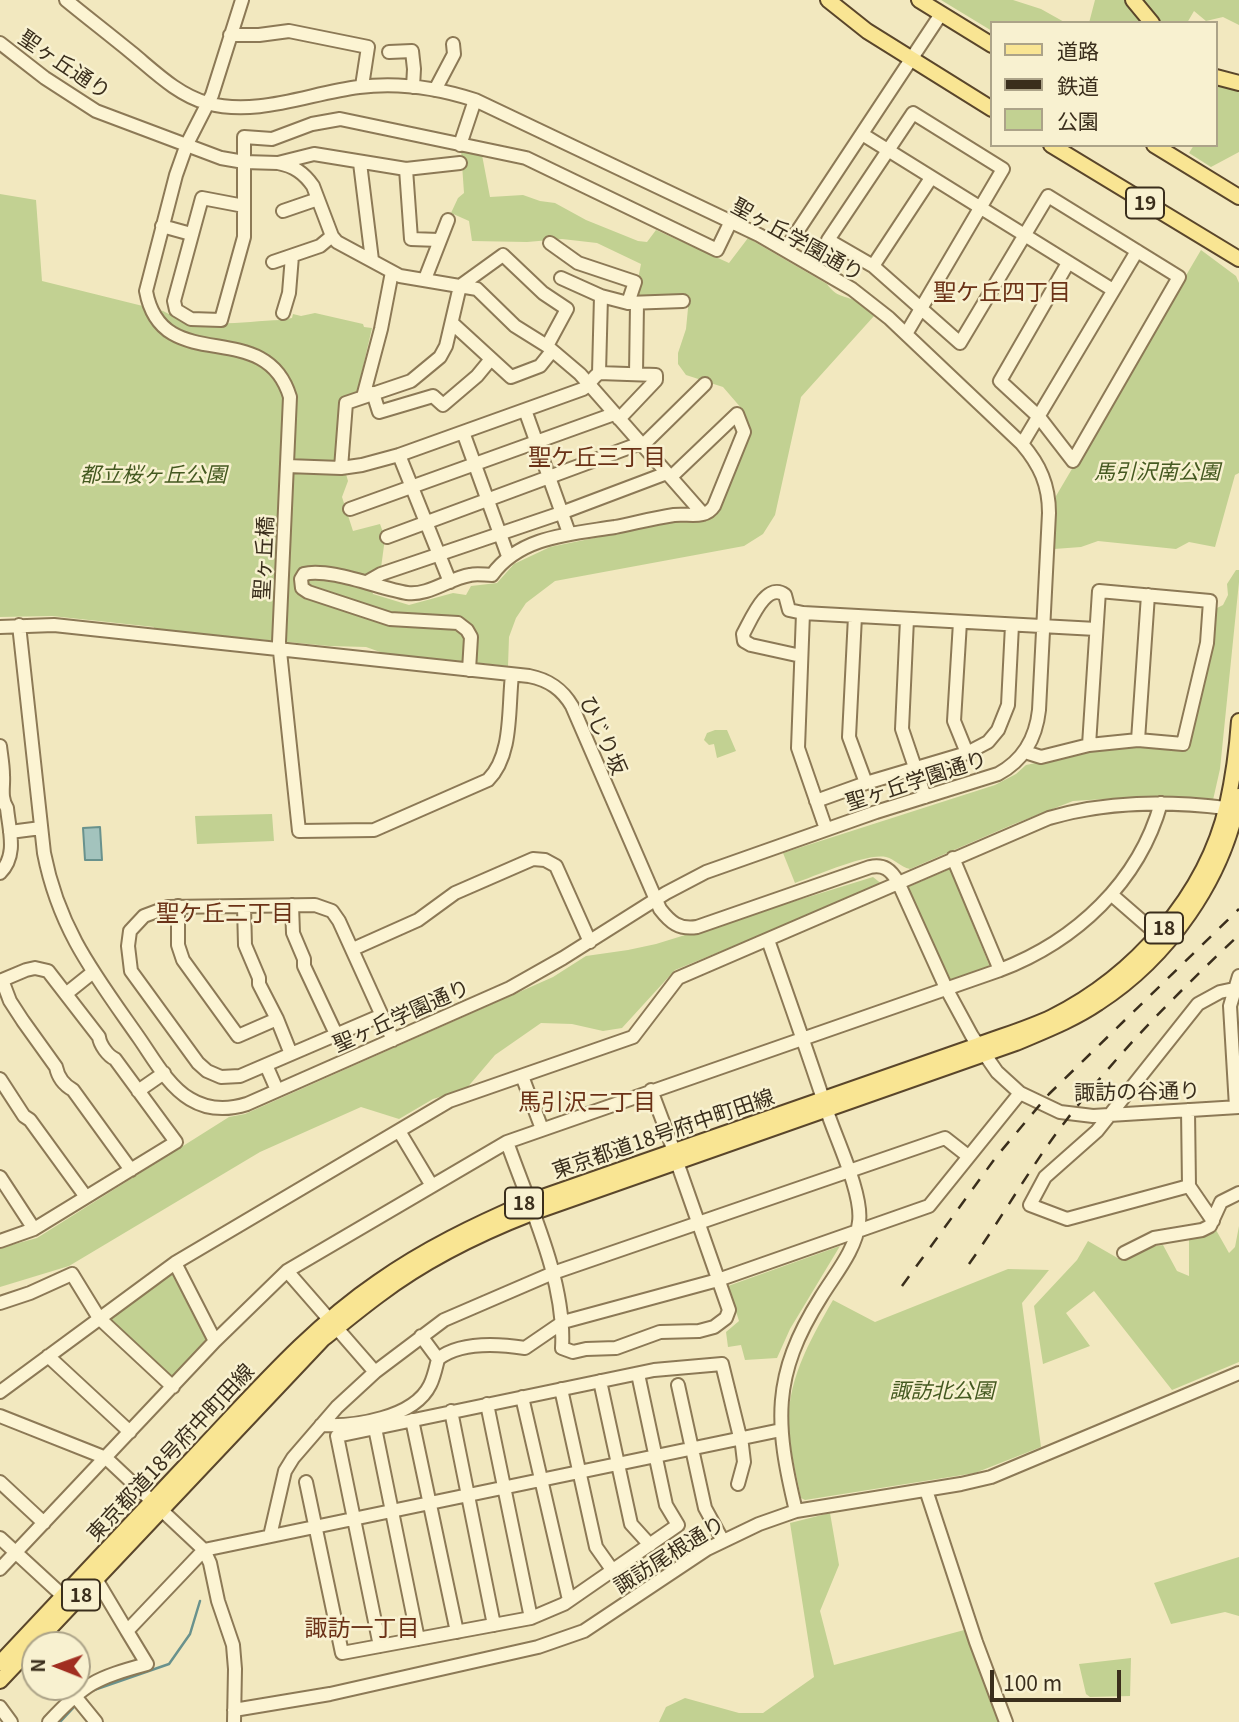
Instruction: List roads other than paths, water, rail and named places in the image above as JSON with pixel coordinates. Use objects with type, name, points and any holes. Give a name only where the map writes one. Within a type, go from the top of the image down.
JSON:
[{"type":"main road","points":[[828,0],[867,31],[990,108]]},
{"type":"main road","points":[[919,0],[990,44]]},
{"type":"main road","points":[[1133,0],[1150,21]]},
{"type":"main road","points":[[1218,78],[1239,83]]},
{"type":"main road","name":"19","points":[[1054,147],[1239,259]]},
{"type":"main road","name":"19","points":[[1157,147],[1239,197]]},
{"type":"main road","name":"東京都道18号府中町田線","points":[[981,1050],[1051,1018],[1086,997],[1123,972],[1158,935],[1192,888],[1226,808],[1239,721]]},
{"type":"main road","name":"東京都道18号府中町田線","points":[[0,1681],[96,1579],[262,1384],[377,1283],[429,1249],[478,1223],[1059,1025],[1098,1004],[1153,959],[1202,893],[1221,854],[1239,796]]},
{"type":"main road","name":"東京都道18号府中町田線","points":[[0,1663],[63,1596],[158,1505]]},
{"type":"street","name":"聖ヶ丘学園通り","points":[[19,625],[41,828],[47,867],[58,903],[74,942],[92,973],[164,1073],[176,1088],[190,1099],[216,1108],[239,1106],[510,988],[656,900],[716,868],[826,829],[989,778],[1007,769],[1025,752],[1034,736],[1038,718],[1049,500],[1040,468],[1022,444],[906,334],[852,289],[731,221],[475,100],[413,87],[362,86],[262,105],[207,103],[171,85],[66,0]]},
{"type":"street","name":"聖ヶ丘橋","points":[[242,0],[207,103],[176,175],[146,291],[152,312],[171,334],[257,356],[274,366],[283,378],[290,397],[280,650],[299,831],[374,830],[488,780],[499,766],[505,750],[512,675]]},
{"type":"street","points":[[785,250],[942,14]]},
{"type":"street","points":[[230,35],[289,31],[368,47],[362,86]]},
{"type":"street","points":[[435,90],[454,54],[453,44]]},
{"type":"street","name":"聖ヶ丘通り","points":[[0,45],[96,111],[221,158],[278,163]]},
{"type":"street","points":[[388,52],[412,51],[413,87]]},
{"type":"street","points":[[460,145],[475,100]]},
{"type":"street","points":[[906,334],[922,307],[981,208],[1003,169],[913,113],[828,240],[873,266],[922,307],[960,343],[1048,196],[1179,277],[1073,461],[1039,417],[1000,381],[1068,263]]},
{"type":"street","points":[[244,206],[202,198],[173,306],[185,317],[221,320],[244,237],[244,206],[244,162],[244,137],[272,139],[312,124],[340,119],[526,158],[717,250],[731,221]]},
{"type":"street","points":[[862,134],[1113,290]]},
{"type":"street","points":[[278,163],[314,154],[406,169],[460,163]]},
{"type":"street","points":[[278,163],[295,167],[313,186],[337,243],[400,276],[477,289],[515,326],[550,349],[590,385],[703,514]]},
{"type":"street","points":[[360,163],[372,260]]},
{"type":"street","points":[[406,169],[411,239],[439,240]]},
{"type":"street","points":[[873,266],[931,178]]},
{"type":"street","points":[[284,212],[318,199]]},
{"type":"street","points":[[425,279],[448,220]]},
{"type":"street","points":[[162,226],[191,234]]},
{"type":"street","points":[[272,262],[320,246],[332,236]]},
{"type":"street","points":[[550,243],[578,263],[635,282],[633,303],[636,373]]},
{"type":"street","points":[[1022,444],[1137,251]]},
{"type":"street","points":[[283,313],[289,293],[292,256]]},
{"type":"street","points":[[341,468],[344,407],[347,401],[411,381],[440,357],[452,323],[460,286],[503,256],[543,293],[567,309],[540,366],[511,377],[452,323]]},
{"type":"street","points":[[543,293],[578,263]]},
{"type":"street","points":[[392,272],[368,395],[379,412],[433,396],[443,405],[477,376],[491,359]]},
{"type":"street","points":[[561,278],[601,296],[633,303],[683,301]]},
{"type":"street","points":[[600,373],[601,296]]},
{"type":"street","points":[[286,466],[341,468],[362,465],[399,455],[590,385],[594,376],[600,373],[656,375],[656,380],[617,417],[350,509]]},
{"type":"street","points":[[387,537],[642,444],[705,384]]},
{"type":"street","points":[[525,410],[569,533]]},
{"type":"street","points":[[367,582],[381,574],[669,475],[737,414],[744,432],[714,506],[711,511],[703,514],[678,514],[554,535],[508,556],[492,575],[470,575],[409,594],[367,582],[314,572],[304,574],[301,584],[308,592],[390,619],[458,623],[471,637],[469,670]]},
{"type":"street","points":[[463,432],[508,556]]},
{"type":"street","points":[[399,455],[450,582]]},
{"type":"street","points":[[801,656],[744,641],[743,634],[765,597],[773,591],[780,591],[785,595],[789,610],[803,613],[1096,629]]},
{"type":"street","points":[[1025,752],[1041,757],[1089,745],[1138,740],[1183,744],[1207,643],[1210,601],[1099,591],[1089,745]]},
{"type":"street","points":[[1138,740],[1148,595]]},
{"type":"street","points":[[803,613],[798,748],[826,829]]},
{"type":"street","points":[[855,616],[849,737],[866,783]]},
{"type":"street","points":[[907,619],[902,729],[925,797]]},
{"type":"street","points":[[960,622],[954,721],[967,753]]},
{"type":"street","name":"ひじり坂","points":[[0,626],[54,625],[546,680],[566,696],[656,900],[669,920],[678,926],[690,928],[873,866],[890,870],[898,882]]},
{"type":"street","points":[[816,801],[967,753],[988,741],[998,730],[1006,714],[1012,625]]},
{"type":"street","points":[[0,746],[4,779],[3,802],[7,808],[11,854],[0,873]]},
{"type":"street","points":[[0,1569],[215,1341],[286,1272],[507,1142],[1028,958],[1063,938],[1112,895],[1145,842],[1161,803]]},
{"type":"street","points":[[0,1392],[175,1263],[449,1101],[633,1037],[678,978],[953,858],[1059,815],[1111,804],[1161,803],[1226,808]]},
{"type":"street","points":[[10,832],[41,828]]},
{"type":"street","points":[[953,858],[1000,970]]},
{"type":"street","points":[[353,950],[418,920],[455,893],[533,859],[545,860],[556,866],[590,942]]},
{"type":"street","points":[[898,882],[946,988],[981,1050]]},
{"type":"street","points":[[1112,895],[1158,935]]},
{"type":"street","points":[[292,905],[296,940],[307,972],[336,1034]]},
{"type":"street","points":[[382,1015],[266,1065],[234,1077],[221,1077],[207,1071],[198,1063],[131,971],[128,946],[134,925],[144,916],[178,906],[314,905],[331,911],[340,921],[382,1015],[393,1040]]},
{"type":"street","points":[[178,906],[178,944],[183,960],[238,1036],[277,1019]]},
{"type":"street","points":[[244,906],[245,946],[265,1000],[270,1003],[291,1054]]},
{"type":"street","points":[[768,940],[848,1170],[860,1219],[851,1249],[803,1325],[791,1353],[781,1395],[781,1430],[786,1469],[796,1511]]},
{"type":"street","points":[[0,1241],[34,1229],[131,1170],[176,1142],[115,1059],[110,1057],[99,1042],[99,1037],[52,974],[43,969],[26,970],[1,980],[10,1001],[56,1067],[57,1074],[66,1086],[73,1090],[131,1170]]},
{"type":"street","points":[[67,993],[92,973]]},
{"type":"street","points":[[1237,1107],[1230,1006],[1239,976]]},
{"type":"street","points":[[1189,1186],[1067,1219],[1030,1205],[1045,1177],[1111,1115],[1198,1004],[1220,992],[1234,989]]},
{"type":"street","name":"諏訪の谷通り","points":[[981,1050],[997,1072],[1020,1093],[1060,1112],[1093,1116],[1237,1107]]},
{"type":"street","points":[[266,1065],[277,1090]]},
{"type":"street","points":[[138,1091],[164,1073]]},
{"type":"street","points":[[522,1076],[541,1129]]},
{"type":"street","points":[[0,1079],[24,1116],[30,1120],[86,1197]]},
{"type":"street","points":[[507,1142],[553,1273],[564,1322],[562,1348],[573,1352],[616,1348],[660,1332],[699,1331],[715,1327],[726,1318],[729,1310],[651,1090]]},
{"type":"street","points":[[321,1425],[337,1426],[401,1413],[430,1387],[439,1359],[457,1349],[502,1345],[525,1348],[564,1322],[718,1280],[929,1206],[1020,1093]]},
{"type":"street","points":[[1188,1110],[1189,1186],[1213,1221]]},
{"type":"street","points":[[399,1131],[432,1186]]},
{"type":"street","points":[[270,1536],[285,1471],[293,1458],[321,1425],[375,1372],[444,1320],[553,1273],[945,1138],[968,1156]]},
{"type":"street","points":[[0,1177],[34,1229]]},
{"type":"street","points":[[1124,1252],[1154,1238],[1202,1230],[1210,1226],[1215,1210],[1221,1202],[1239,1193]]},
{"type":"street","points":[[175,1263],[215,1341]]},
{"type":"street","points":[[286,1272],[375,1372]]},
{"type":"street","points":[[0,1303],[72,1274],[99,1318],[173,1387]]},
{"type":"street","points":[[421,1336],[439,1359]]},
{"type":"street","points":[[48,1356],[130,1432]]},
{"type":"street","points":[[380,1646],[337,1436],[654,1370],[722,1364],[742,1445],[744,1462],[738,1484]]},
{"type":"street","name":"諏訪尾根通り","points":[[234,1716],[550,1643],[584,1630],[707,1549],[741,1532],[796,1511],[961,1484],[1003,1472],[1239,1373]]},
{"type":"street","points":[[306,1482],[342,1653],[531,1618],[569,1600],[678,1525],[666,1505],[638,1374]]},
{"type":"street","points":[[600,1381],[631,1524],[650,1545]]},
{"type":"street","points":[[678,1385],[705,1507],[723,1541]]},
{"type":"street","points":[[561,1389],[596,1547],[613,1571]]},
{"type":"street","points":[[522,1397],[569,1600]]},
{"type":"street","points":[[487,1404],[531,1618]]},
{"type":"street","points":[[451,1411],[494,1625]]},
{"type":"street","points":[[0,1416],[106,1458],[204,1550],[233,1645],[234,1716]]},
{"type":"street","points":[[412,1420],[457,1632]]},
{"type":"street","points":[[375,1428],[418,1639]]},
{"type":"street","points":[[127,1631],[204,1550],[781,1430]]},
{"type":"street","points":[[0,1482],[44,1523]]},
{"type":"street","points":[[926,1490],[976,1642],[1006,1722]]},
{"type":"street","points":[[0,1538],[63,1596]]},
{"type":"street","points":[[91,1687],[100,1678],[147,1664],[96,1579]]},
{"type":"street","points":[[49,1722],[75,1701]]},
{"type":"street","points":[[80,1701],[96,1722]]},
{"type":"street","points":[[0,1707],[11,1722]]},
{"type":"water","points":[[100,827],[102,860],[85,860],[83,828]]},
{"type":"waterway","points":[[94,1690],[169,1664],[190,1634],[200,1601]]},
{"type":"waterway","points":[[60,1722],[75,1706]]},
{"type":"railway","points":[[902,1286],[996,1157],[1049,1094],[1239,909]]},
{"type":"railway","points":[[969,1264],[1081,1101],[1146,1027],[1239,935]]},
{"type":"district","name":"聖ケ丘四丁目","points":[[1002,291]]},
{"type":"district","name":"聖ケ丘三丁目","points":[[597,456]]},
{"type":"district","name":"聖ケ丘二丁目","points":[[225,912]]},
{"type":"district","name":"馬引沢二丁目","points":[[587,1101]]},
{"type":"district","name":"諏訪一丁目","points":[[362,1627]]},
{"type":"park label","name":"馬引沢南公園","points":[[1157,471]]},
{"type":"park label","name":"都立桜ヶ丘公園","points":[[153,474]]},
{"type":"park label","name":"諏訪北公園","points":[[942,1390]]}]
